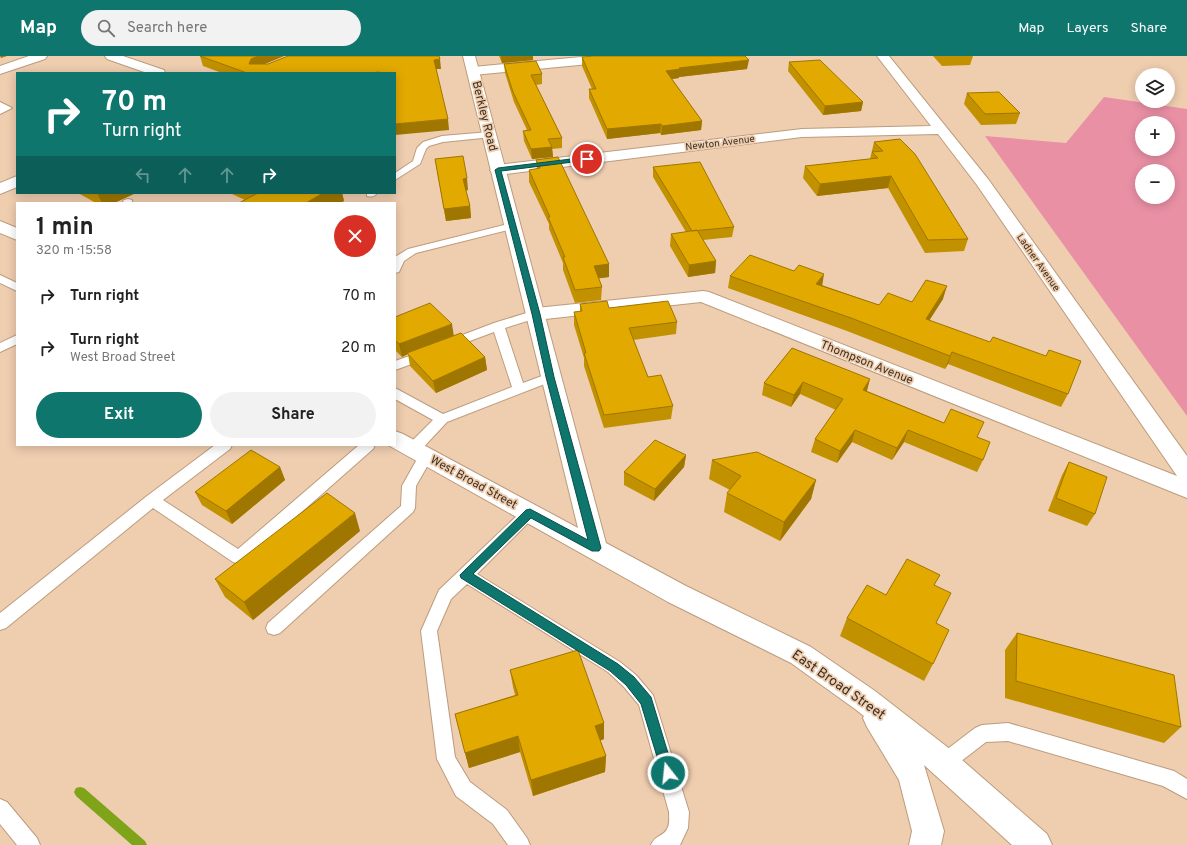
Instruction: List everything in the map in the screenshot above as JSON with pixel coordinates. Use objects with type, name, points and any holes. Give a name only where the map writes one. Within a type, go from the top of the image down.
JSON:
[{"type":"street","points":[[0,70],[41,56]]},
{"type":"street","points":[[111,56],[156,72]]},
{"type":"street","points":[[471,63],[631,56]]},
{"type":"street","name":"Ladner Avenue","points":[[883,56],[983,182],[1187,473]]},
{"type":"street","name":"Berkley Road","points":[[471,63],[536,314],[550,377],[596,548]]},
{"type":"street","name":"Newton Avenue","points":[[498,170],[802,133],[943,130]]},
{"type":"street","points":[[0,189],[16,181]]},
{"type":"street","points":[[0,226],[16,234]]},
{"type":"street","name":"Thompson Avenue","points":[[536,314],[703,296],[1187,489]]},
{"type":"street","name":"West Broad Street","points":[[411,448],[596,548]]},
{"type":"street","name":"East Broad Street","points":[[596,548],[678,594],[801,655],[865,700],[944,763],[1036,845]]},
{"type":"street","points":[[865,700],[913,774],[928,831],[925,845]]},
{"type":"lane","points":[[2,108],[16,112]]},
{"type":"lane","points":[[396,176],[416,162],[422,148],[426,144],[442,139],[489,135]]},
{"type":"lane","points":[[396,267],[399,259],[412,251],[512,226]]},
{"type":"lane","points":[[0,278],[16,287]]},
{"type":"lane","points":[[396,366],[498,326],[536,314]]},
{"type":"lane","points":[[498,326],[520,390]]},
{"type":"lane","points":[[0,348],[16,340]]},
{"type":"lane","points":[[274,628],[408,508],[411,448],[442,419],[520,390],[550,377]]},
{"type":"lane","points":[[396,393],[406,400],[442,419]]},
{"type":"lane","points":[[0,623],[152,500],[224,446]]},
{"type":"lane","points":[[152,500],[239,558],[367,446]]},
{"type":"lane","points":[[520,845],[500,817],[463,789],[446,759],[429,631],[445,595],[530,512]]},
{"type":"lane","points":[[465,575],[614,667],[630,681],[646,701],[679,812],[679,829],[671,841],[661,845]]},
{"type":"lane","points":[[944,763],[982,734],[1008,732],[1166,778],[1187,789]]},
{"type":"lane","points":[[0,809],[30,845]]},
{"type":"shaded area","points":[[1104,97],[1135,101],[1135,108],[1175,107],[1187,109],[1187,416],[985,136],[1066,143]]},
{"type":"building","points":[[200,56],[258,56],[251,59],[249,64],[268,64],[288,56],[439,56],[440,59],[434,60],[448,119],[396,124],[396,72],[244,72]]},
{"type":"building","points":[[745,56],[749,60],[679,68],[680,69],[666,71],[702,121],[662,126],[661,124],[607,129],[589,89],[596,89],[582,57]]},
{"type":"building","points":[[820,60],[863,102],[825,106],[789,62]]},
{"type":"building","points":[[536,61],[542,74],[531,75],[562,138],[548,139],[552,147],[531,149],[523,131],[531,130],[513,92],[504,64]]},
{"type":"building","points":[[999,92],[1020,113],[985,114],[967,93]]},
{"type":"building","points":[[900,139],[915,154],[968,239],[928,240],[891,176],[820,184],[805,166],[878,158],[872,152],[883,151],[874,142]]},
{"type":"building","points":[[463,156],[467,178],[463,179],[470,206],[444,209],[435,159]]},
{"type":"building","points":[[558,157],[609,264],[594,266],[602,287],[575,290],[563,257],[565,257],[548,217],[550,217],[529,170],[540,168],[536,160]]},
{"type":"building","points":[[700,162],[734,227],[692,231],[653,167]]},
{"type":"building","points":[[256,194],[321,194],[308,202],[241,202]]},
{"type":"building","points":[[697,230],[716,261],[689,265],[671,234]]},
{"type":"building","points":[[750,255],[794,271],[799,265],[824,274],[816,284],[879,305],[888,293],[912,302],[926,280],[947,286],[926,319],[990,342],[993,337],[1046,356],[1049,350],[1081,361],[1068,394],[952,352],[950,356],[851,318],[730,276]]},
{"type":"building","points":[[607,301],[609,308],[668,301],[677,322],[629,328],[648,377],[661,375],[673,406],[604,415],[584,353],[586,353],[574,312],[582,311],[580,304]]},
{"type":"building","points":[[430,303],[452,324],[399,344],[396,341],[396,317]]},
{"type":"building","points":[[461,333],[485,357],[433,381],[407,353]]},
{"type":"building","points":[[792,348],[870,379],[863,390],[944,423],[951,409],[984,422],[977,437],[990,442],[983,460],[908,430],[897,448],[855,430],[840,451],[815,439],[843,399],[803,382],[794,395],[764,383]]},
{"type":"building","points":[[655,440],[686,455],[655,489],[624,472]]},
{"type":"building","points":[[251,450],[280,467],[226,511],[195,492]]},
{"type":"building","points":[[757,452],[816,480],[784,522],[727,493],[741,476],[712,460]]},
{"type":"building","points":[[1069,462],[1107,477],[1095,514],[1056,498]]},
{"type":"building","points":[[327,493],[355,513],[244,602],[215,579]]},
{"type":"building","points":[[907,559],[940,575],[934,585],[951,593],[936,623],[949,630],[933,664],[847,618],[867,585],[886,595]]},
{"type":"building","points":[[1017,633],[1174,675],[1181,727],[1016,681]]},
{"type":"building","points":[[578,650],[604,723],[595,726],[606,756],[531,780],[518,736],[465,753],[455,714],[518,695],[510,670]]},
{"type":"waterway","points":[[80,792],[141,845]]},
{"type":"route","points":[[587,159],[498,170],[536,314],[550,377],[596,548],[530,512],[465,575],[614,667],[630,681],[646,701],[668,773]]}]
